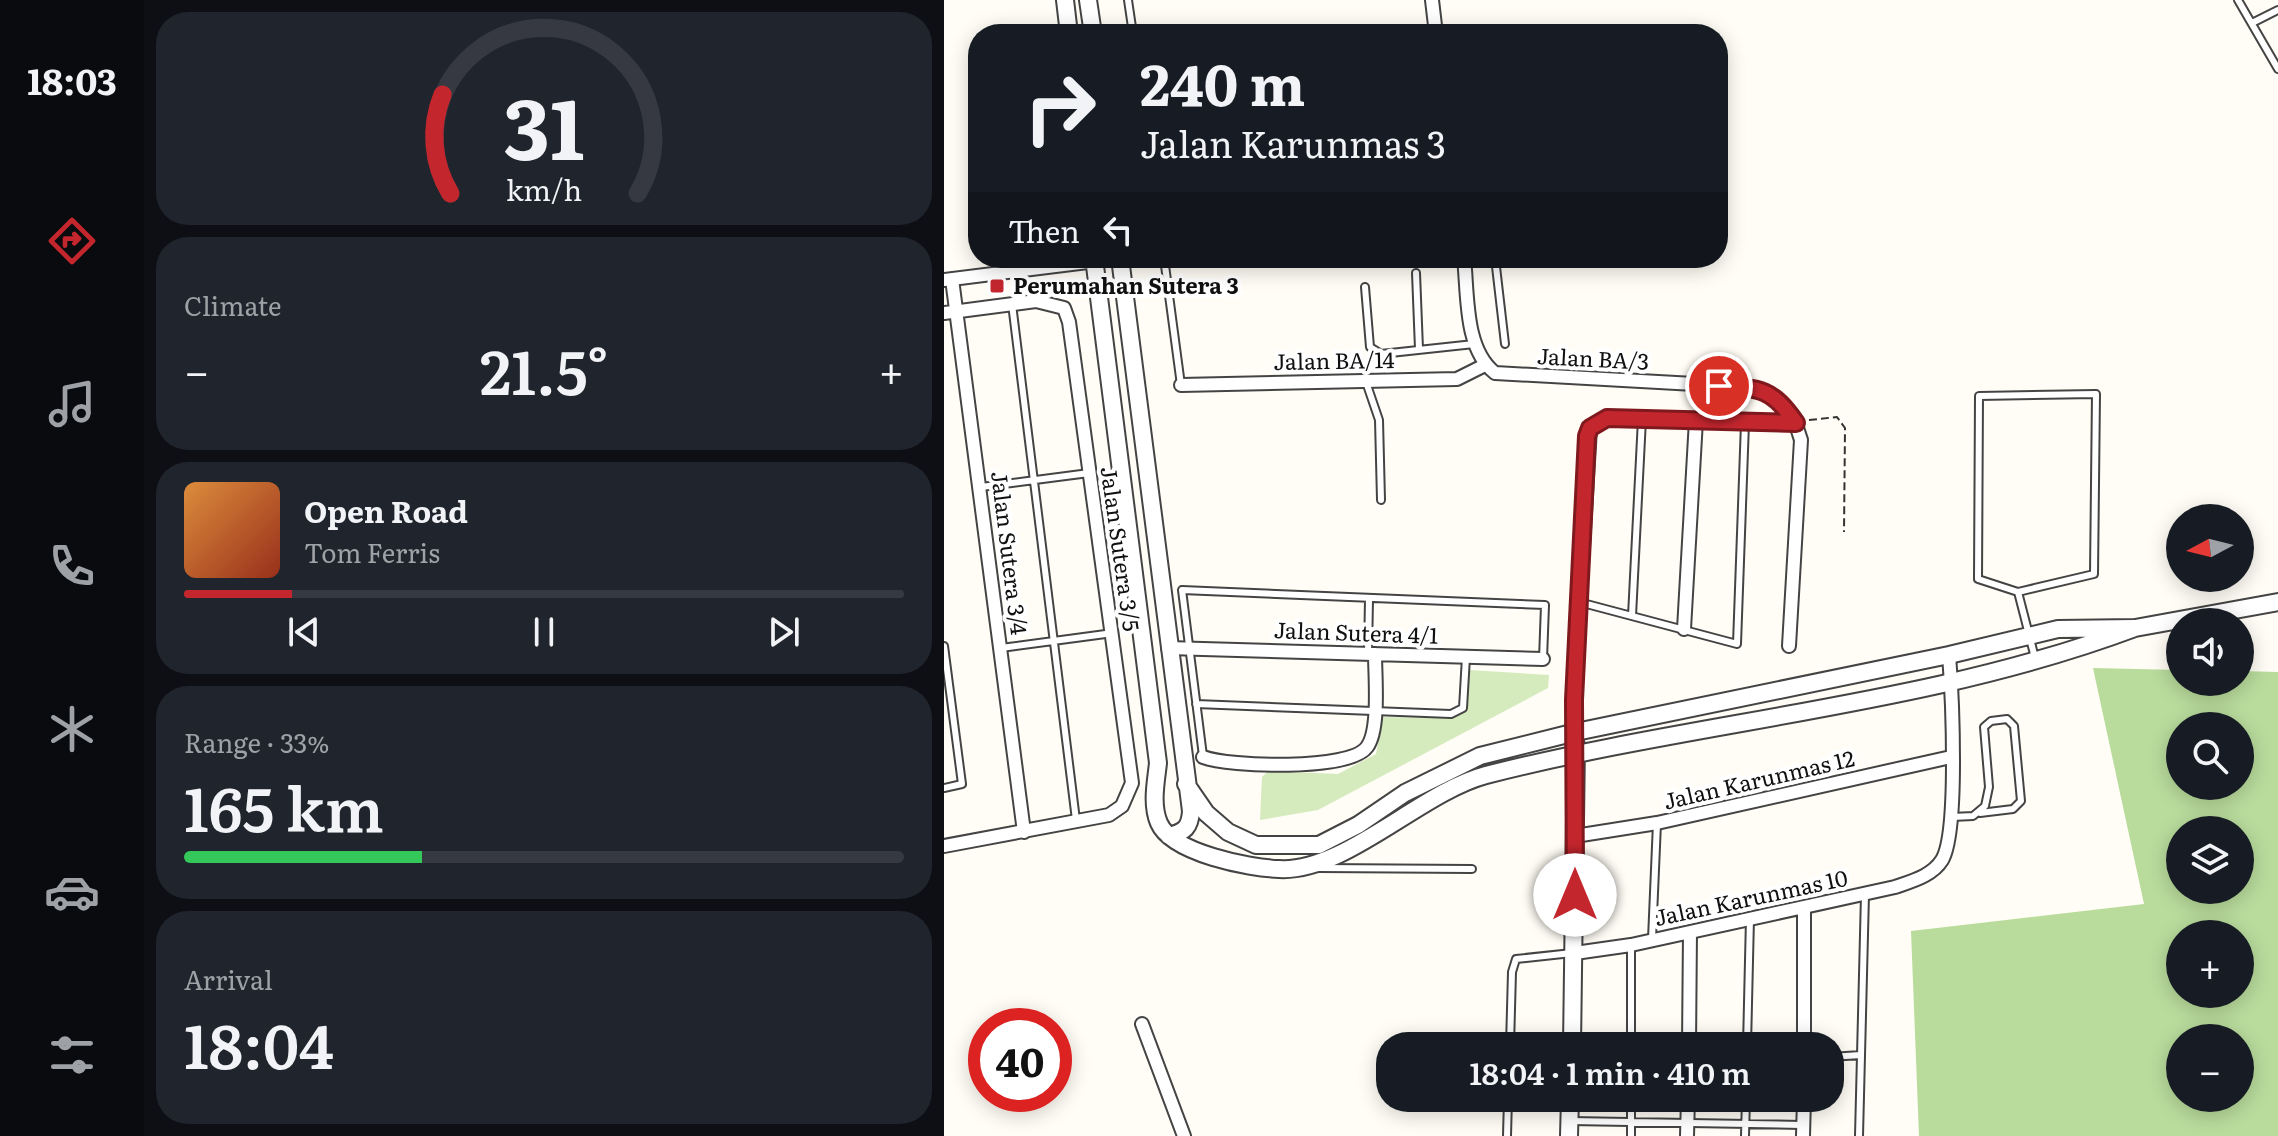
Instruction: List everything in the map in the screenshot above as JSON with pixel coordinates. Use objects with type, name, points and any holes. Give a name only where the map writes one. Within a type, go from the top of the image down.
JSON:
[{"type":"street","points":[[1065,0],[1068,24]]},
{"type":"street","points":[[1088,0],[1092,24]]},
{"type":"street","points":[[1432,0],[1435,24]]},
{"type":"street","points":[[948,280],[1036,268]]},
{"type":"street","points":[[1095,268],[1158,763],[1155,808],[1160,825],[1183,846],[1252,865],[1307,868],[1482,776],[1951,681],[2036,662],[2135,628],[2278,602]]},
{"type":"street","points":[[1121,268],[1190,823],[1182,832],[1169,836]]},
{"type":"street","points":[[1465,268],[1474,344],[1485,365]]},
{"type":"street","name":"Jalan Sutera 3/4","points":[[948,280],[981,487],[1024,832]]},
{"type":"street","name":"Jalan Sutera 3/5","points":[[1012,304],[1036,301],[1064,308],[1069,322],[1131,768],[1127,796],[1122,806],[1109,815],[1077,824]]},
{"type":"street","points":[[951,312],[1012,304]]},
{"type":"street","name":"Jalan BA/14","points":[[1181,385],[1457,379],[1485,365]]},
{"type":"street","name":"Jalan BA/3","points":[[1485,365],[1495,373],[1512,375],[1763,390],[1775,396],[1796,423]]},
{"type":"street","points":[[1572,1032],[1574,700],[1587,436],[1590,428],[1607,418],[1796,423],[1801,440],[1789,646]]},
{"type":"street","points":[[1684,629],[1696,420]]},
{"type":"street","points":[[1186,784],[1206,813],[1228,832],[1256,845],[1319,845],[1358,825],[1405,793],[1480,756],[1576,732],[1949,655],[2058,629],[2135,628]]},
{"type":"street","name":"Jalan Sutera 4/1","points":[[1168,648],[1543,659]]},
{"type":"street","points":[[1203,757],[1285,763],[1344,760],[1367,747],[1374,711],[1372,654]]},
{"type":"street","points":[[1949,655],[1950,817]]},
{"type":"street","name":"Jalan Karunmas 12","points":[[1575,836],[1657,823],[1951,757]]},
{"type":"street","name":"Jalan Karunmas 10","points":[[1575,953],[1631,945],[1895,887],[1931,872],[1943,859],[1950,817]]},
{"type":"street","points":[[944,846],[1077,824]]},
{"type":"street","points":[[1281,847],[1307,868]]},
{"type":"street","points":[[1804,907],[1804,1032]]},
{"type":"street","points":[[1689,1032],[1690,932]]},
{"type":"street","points":[[1142,1024],[1184,1136]]},
{"type":"lane","points":[[1128,0],[1132,24]]},
{"type":"lane","points":[[2238,0],[2278,69]]},
{"type":"lane","points":[[2252,23],[2278,10]]},
{"type":"lane","points":[[1165,268],[1181,385]]},
{"type":"lane","points":[[1495,268],[1505,344]]},
{"type":"lane","points":[[1416,273],[1419,349]]},
{"type":"lane","points":[[1365,287],[1370,347],[1381,354],[1474,344]]},
{"type":"lane","points":[[1012,304],[1077,824]]},
{"type":"lane","points":[[1366,380],[1379,420],[1381,500]]},
{"type":"lane","points":[[2096,394],[2094,574],[2018,592],[1978,579],[1979,396],[2096,394]]},
{"type":"lane","points":[[1632,616],[1642,418]]},
{"type":"lane","points":[[1579,602],[1737,644],[1745,422]]},
{"type":"lane","points":[[981,487],[1089,473]]},
{"type":"lane","points":[[1203,757],[1182,590],[1545,605],[1543,659]]},
{"type":"lane","points":[[2018,592],[2036,662]]},
{"type":"lane","points":[[1369,599],[1372,654]]},
{"type":"lane","points":[[1001,648],[1113,633]]},
{"type":"lane","points":[[944,646],[962,784],[944,788]]},
{"type":"lane","points":[[1196,704],[1451,714],[1463,708],[1466,657]]},
{"type":"lane","points":[[1950,817],[2013,809],[2021,801],[2014,726],[2007,719],[1991,721],[1984,727],[1989,787],[1985,806],[1980,813]]},
{"type":"lane","points":[[1652,939],[1657,823]]},
{"type":"lane","points":[[1307,868],[1472,869]]},
{"type":"lane","points":[[1859,1136],[1865,894]]},
{"type":"lane","points":[[1747,1032],[1750,918]]},
{"type":"lane","points":[[1631,945],[1631,1032]]},
{"type":"lane","points":[[1510,1032],[1512,972],[1516,959],[1575,953]]},
{"type":"lane","points":[[1844,1056],[1861,1055]]},
{"type":"lane","points":[[1507,1136],[1508,1112]]},
{"type":"lane","points":[[1631,1112],[1631,1136]]},
{"type":"lane","points":[[1745,1112],[1745,1136]]},
{"type":"lane","points":[[1569,1129],[1631,1122],[1688,1129],[1745,1124],[1804,1130]]},
{"type":"path","points":[[1796,423],[1829,416],[1842,421],[1844,532]]},
{"type":"green space","points":[[2093,668],[2166,670],[2166,696],[2254,696],[2254,671],[2278,672],[2278,1136],[1919,1136],[1911,931],[2144,904]]},
{"type":"green space","points":[[1469,670],[1549,675],[1548,688],[1318,810],[1260,820],[1262,777],[1268,771],[1338,774],[1376,754],[1383,717],[1452,718],[1467,711]]},
{"type":"place","name":"Perumahan Sutera 3","points":[[997,286]]},
{"type":"route","points":[[1575,895],[1574,700],[1587,436],[1590,428],[1607,418],[1796,423],[1783,404],[1763,390],[1719,386]]}]
